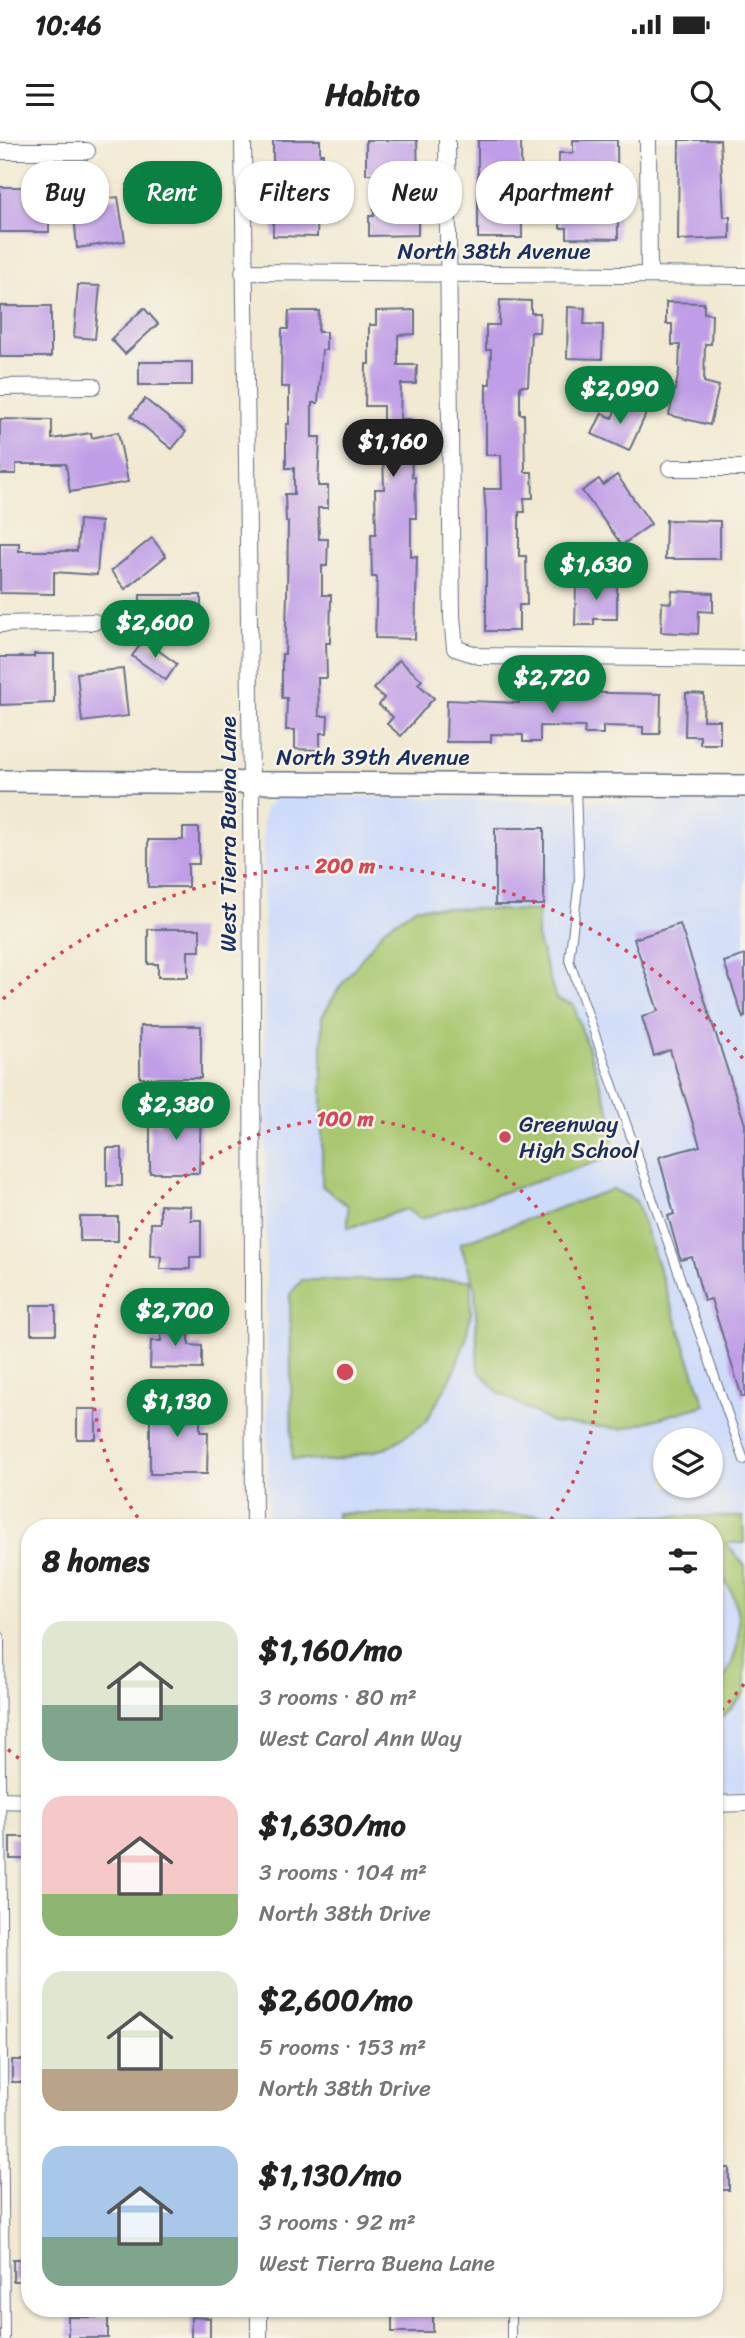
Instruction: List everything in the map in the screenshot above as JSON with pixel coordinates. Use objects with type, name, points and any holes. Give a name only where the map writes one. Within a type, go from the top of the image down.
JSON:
[{"type":"street","name":"West Tierra Buena Lane","points":[[243,140],[251,782],[254,1519]]},
{"type":"street","points":[[447,140],[452,617],[455,648],[479,656],[745,659]]},
{"type":"street","points":[[648,140],[649,275]]},
{"type":"street","points":[[0,151],[87,151]]},
{"type":"street","name":"North 38th Avenue","points":[[243,272],[745,276]]},
{"type":"street","points":[[0,387],[93,386]]},
{"type":"street","points":[[670,468],[745,468]]},
{"type":"street","points":[[0,624],[94,622]]},
{"type":"street","name":"North 39th Avenue","points":[[0,780],[745,786]]},
{"type":"street","points":[[1,1800],[21,1801]]},
{"type":"street","points":[[723,1804],[745,1803]]},
{"type":"street","points":[[258,2317],[259,2338]]},
{"type":"lane","points":[[576,785],[579,881],[569,960],[744,1460]]},
{"type":"lane","points":[[0,1636],[5,2338]]},
{"type":"lane","points":[[511,2317],[511,2338]]},
{"type":"shaded area","name":"Greenway High School","points":[[277,796],[745,803],[745,1796],[723,1796],[723,1519],[268,1519],[265,808]]},
{"type":"green space","points":[[417,907],[538,911],[537,937],[556,999],[573,1004],[614,1124],[614,1137],[603,1160],[420,1219],[406,1209],[348,1228],[348,1206],[322,1186],[322,1017],[339,988],[385,928]]},
{"type":"green space","points":[[613,1189],[636,1201],[705,1405],[622,1429],[553,1423],[499,1393],[478,1370],[475,1287],[460,1243]]},
{"type":"green space","points":[[302,1280],[471,1280],[471,1312],[465,1342],[451,1378],[425,1423],[387,1448],[332,1461],[292,1459],[290,1294]]},
{"type":"green space","points":[[337,1513],[743,1517],[744,1543],[726,1543],[745,1566],[745,1693],[723,1716],[723,1680],[734,1655],[738,1628],[735,1601],[723,1579],[723,1519],[337,1519]]},
{"type":"building","points":[[273,140],[320,140],[323,161],[273,161]]},
{"type":"building","points":[[366,140],[417,140],[418,161],[368,161],[366,174]]},
{"type":"building","points":[[478,140],[521,140],[521,161],[478,161]]},
{"type":"building","points":[[573,140],[617,140],[617,161],[559,161],[559,153],[573,153]]},
{"type":"building","points":[[679,140],[720,140],[724,217],[730,217],[730,238],[678,240]]},
{"type":"building","points":[[0,187],[21,187],[21,224],[49,224],[49,232],[0,232]]},
{"type":"building","points":[[118,197],[125,241],[77,248],[75,224],[109,224],[109,198]]},
{"type":"building","points":[[273,224],[317,224],[317,237],[273,236]]},
{"type":"building","points":[[369,224],[418,224],[418,235],[369,236]]},
{"type":"building","points":[[478,224],[522,224],[522,238],[478,238]]},
{"type":"building","points":[[560,224],[618,224],[618,239],[567,238],[567,228],[560,228]]},
{"type":"building","points":[[78,285],[100,286],[95,339],[74,337]]},
{"type":"building","points":[[500,300],[531,301],[531,313],[540,313],[539,332],[531,332],[528,386],[520,386],[520,414],[524,414],[525,472],[532,472],[533,498],[524,498],[525,512],[519,512],[519,556],[526,556],[527,605],[519,605],[519,631],[486,631],[484,489],[502,489],[501,455],[486,455],[486,384],[490,384],[491,350],[486,350],[486,325],[499,325]]},
{"type":"building","points":[[666,302],[704,303],[704,313],[712,314],[711,344],[705,344],[704,382],[719,386],[710,425],[669,415],[679,372],[680,345],[672,345],[672,324],[666,324]]},
{"type":"building","points":[[0,306],[51,306],[51,357],[0,357]]},
{"type":"building","points":[[568,307],[585,308],[584,324],[603,325],[602,359],[567,358]]},
{"type":"building","points":[[144,308],[158,324],[125,354],[111,339]]},
{"type":"building","points":[[415,310],[415,334],[398,335],[398,365],[417,365],[416,384],[401,384],[400,419],[410,419],[412,477],[415,477],[416,518],[411,518],[411,557],[417,556],[415,639],[375,638],[377,577],[372,577],[371,534],[376,534],[375,489],[384,489],[383,452],[376,452],[376,435],[383,434],[383,406],[365,406],[369,325],[376,325],[376,311]]},
{"type":"building","points":[[289,311],[319,311],[318,332],[326,332],[318,403],[312,403],[312,437],[320,437],[318,486],[328,486],[328,508],[318,508],[319,539],[328,539],[327,566],[322,566],[322,595],[331,595],[330,643],[326,643],[327,678],[318,678],[319,716],[328,716],[327,733],[320,733],[320,750],[295,749],[295,730],[286,730],[287,698],[282,698],[282,654],[285,654],[287,594],[288,522],[285,494],[294,494],[294,468],[286,468],[289,387],[281,387],[282,329],[288,329]]},
{"type":"building","points":[[139,362],[192,362],[192,385],[139,385]]},
{"type":"building","points":[[145,399],[186,432],[172,449],[131,416]]},
{"type":"building","points":[[619,402],[646,414],[629,451],[592,434],[602,413],[612,418]]},
{"type":"building","points":[[0,419],[52,420],[52,439],[91,433],[92,438],[118,432],[128,482],[70,492],[66,464],[16,464],[16,474],[0,474]]},
{"type":"building","points":[[617,475],[651,524],[622,545],[582,491],[599,479],[603,485]]},
{"type":"building","points":[[79,520],[101,522],[97,575],[54,572],[54,594],[0,593],[0,543],[19,543],[19,551],[77,551]]},
{"type":"building","points":[[666,520],[720,521],[720,559],[665,559]]},
{"type":"building","points":[[152,538],[166,556],[125,589],[111,571]]},
{"type":"building","points":[[596,579],[617,579],[617,619],[594,619],[594,625],[575,625],[576,585],[596,586]]},
{"type":"building","points":[[672,591],[713,593],[713,612],[699,611],[698,634],[661,632],[662,602],[671,603]]},
{"type":"building","points":[[140,595],[201,595],[201,620],[140,620]]},
{"type":"building","points":[[144,640],[177,664],[166,680],[132,656]]},
{"type":"building","points":[[34,654],[54,654],[54,703],[0,705],[0,657],[34,657]]},
{"type":"building","points":[[399,660],[422,680],[418,684],[434,698],[401,736],[387,724],[393,717],[379,705],[384,698],[374,689]]},
{"type":"building","points":[[123,669],[128,716],[82,722],[77,673]]},
{"type":"building","points":[[559,692],[661,694],[660,734],[643,734],[643,727],[603,726],[603,734],[584,734],[585,727],[540,726],[540,742],[523,742],[523,735],[491,734],[491,742],[446,742],[447,700],[519,703],[519,696],[559,697]]},
{"type":"building","points":[[686,693],[704,694],[703,720],[720,720],[720,744],[700,744],[700,736],[685,736]]},
{"type":"building","points":[[183,828],[199,828],[199,864],[188,864],[188,887],[148,887],[148,840],[183,840]]},
{"type":"building","points":[[495,828],[544,828],[544,905],[495,905]]},
{"type":"building","points":[[680,924],[745,1124],[745,1397],[742,1397],[711,1299],[704,1301],[692,1257],[681,1260],[679,1255],[668,1216],[674,1214],[659,1157],[700,1146],[670,1050],[654,1056],[642,1017],[658,1011],[634,939]]},
{"type":"building","points":[[148,929],[200,929],[200,951],[188,951],[188,977],[158,977],[158,964],[148,964]]},
{"type":"building","points":[[745,955],[745,1017],[743,1018],[724,962]]},
{"type":"building","points":[[140,1026],[201,1026],[201,1078],[140,1078]]},
{"type":"building","points":[[160,1109],[201,1110],[199,1173],[150,1173],[150,1124],[160,1124]]},
{"type":"building","points":[[107,1148],[122,1148],[122,1186],[107,1186]]},
{"type":"building","points":[[160,1205],[191,1206],[191,1220],[201,1220],[201,1257],[190,1257],[190,1269],[160,1269],[161,1256],[150,1256],[151,1223],[160,1223]]},
{"type":"building","points":[[80,1217],[118,1217],[118,1241],[80,1241]]},
{"type":"building","points":[[31,1305],[56,1305],[56,1334],[31,1334]]},
{"type":"building","points":[[161,1320],[189,1321],[189,1345],[202,1346],[202,1369],[150,1368],[151,1341],[161,1341]]},
{"type":"building","points":[[150,1402],[200,1403],[200,1432],[208,1432],[207,1474],[150,1474]]},
{"type":"building","points":[[77,1409],[96,1409],[96,1439],[77,1439]]},
{"type":"building","points":[[10,1837],[21,1837],[21,1859],[10,1859]]},
{"type":"building","points":[[12,2060],[21,2060],[21,2082],[12,2082]]},
{"type":"building","points":[[723,2168],[729,2168],[729,2190],[723,2190]]},
{"type":"building","points":[[13,2259],[21,2259],[21,2281],[13,2281]]},
{"type":"building","points":[[68,2317],[108,2317],[108,2338],[68,2338]]},
{"type":"building","points":[[191,2317],[210,2318],[210,2338],[191,2338]]},
{"type":"building","points":[[392,2317],[433,2317],[433,2332],[392,2332]]},
{"type":"place","name":"Greenway High School","points":[[505,1137]]}]
